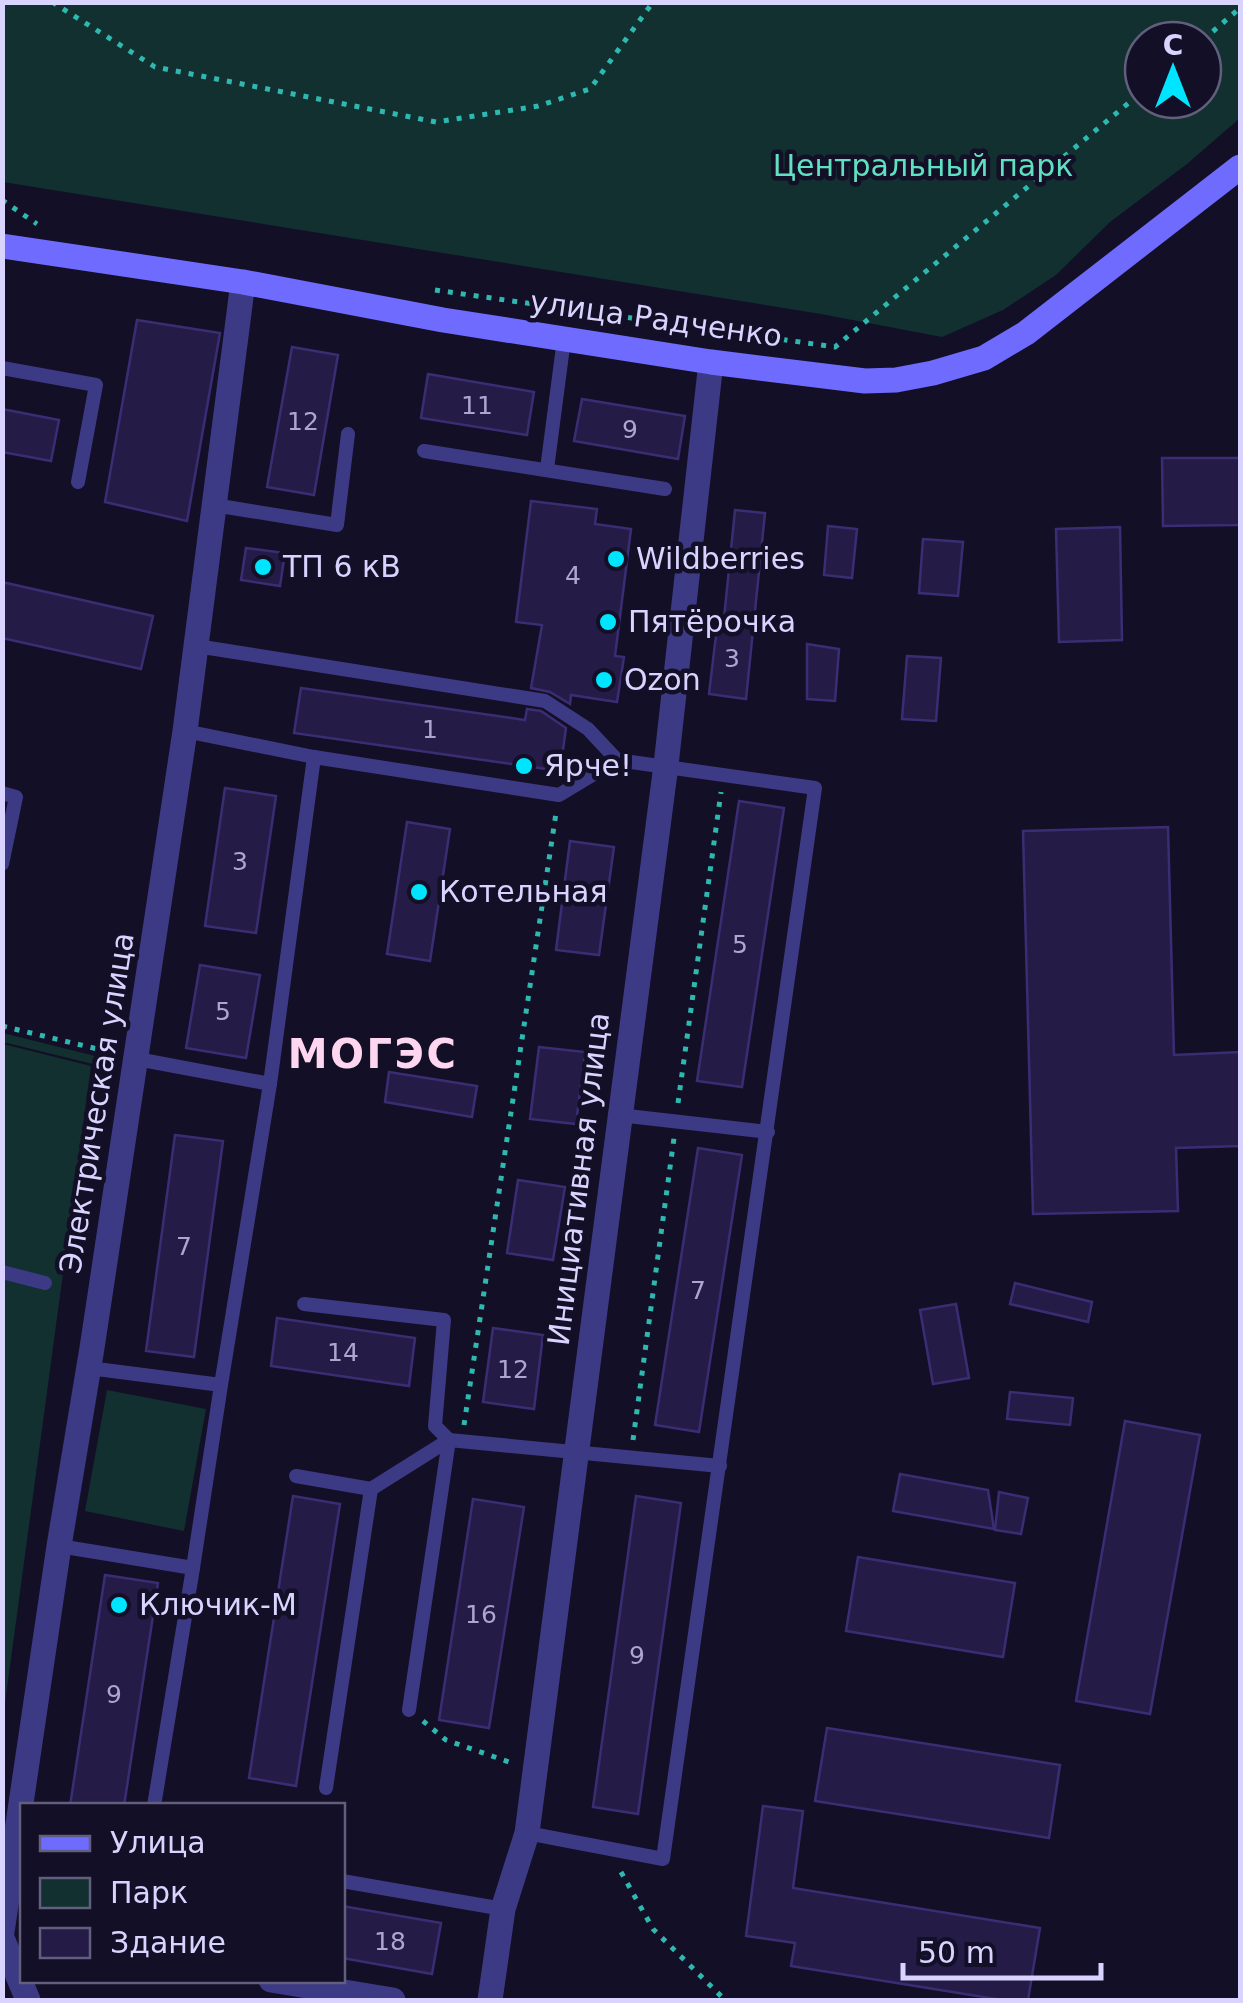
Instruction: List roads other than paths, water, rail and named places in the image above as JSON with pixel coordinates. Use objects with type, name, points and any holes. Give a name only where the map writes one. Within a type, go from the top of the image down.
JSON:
[{"type":"street","name":"улица Радченко","points":[[2,246],[243,282],[710,362],[864,381],[933,373],[984,358],[1026,333],[1240,167]]},
{"type":"street","name":"Электрическая улица","points":[[21,1803],[185,732],[243,282]]},
{"type":"street","name":"Инициативная улица","points":[[490,2000],[503,1909],[527,1833],[666,766],[710,362]]},
{"type":"street","name":"Электрическая улица","points":[[2,1935],[20,1812]]},
{"type":"street","points":[[2,1935],[20,1980]]},
{"type":"street","points":[[289,1983],[393,2000]]},
{"type":"lane","points":[[547,469],[564,339]]},
{"type":"lane","points":[[2,368],[96,385],[78,482]]},
{"type":"lane","points":[[214,505],[336,525],[348,434]]},
{"type":"lane","points":[[424,451],[665,489]]},
{"type":"lane","points":[[196,646],[545,702],[588,729],[617,760]]},
{"type":"lane","points":[[185,732],[559,795],[617,760],[815,788],[663,1859],[527,1833]]},
{"type":"lane","points":[[154,1803],[270,1084],[314,756]]},
{"type":"lane","points":[[2,793],[16,797],[2,864]]},
{"type":"lane","points":[[137,1059],[270,1084]]},
{"type":"lane","points":[[618,1116],[768,1132]]},
{"type":"lane","points":[[2,1272],[45,1282]]},
{"type":"lane","points":[[304,1304],[444,1320],[435,1426],[455,1440],[720,1466]]},
{"type":"lane","points":[[89,1368],[221,1385]]},
{"type":"lane","points":[[296,1476],[371,1489],[455,1440]]},
{"type":"lane","points":[[410,1710],[455,1440]]},
{"type":"lane","points":[[326,1788],[371,1489]]},
{"type":"lane","points":[[59,1546],[193,1568]]},
{"type":"lane","points":[[345,1881],[503,1909]]},
{"type":"place","name":"Wildberries","points":[[616,559]]},
{"type":"place","name":"ТП 6 кВ","points":[[263,567]]},
{"type":"place","name":"Пятёрочка","points":[[608,622]]},
{"type":"place","name":"Ozon","points":[[604,680]]},
{"type":"place","name":"Ярче!","points":[[524,766]]},
{"type":"place","name":"Котельная","points":[[419,892]]},
{"type":"place","name":"Ключик-М","points":[[119,1605]]},
{"type":"district","name":"МОГЭС","points":[[373,1054]]},
{"type":"park label","name":"Центральный парк","points":[[923,166]]}]
